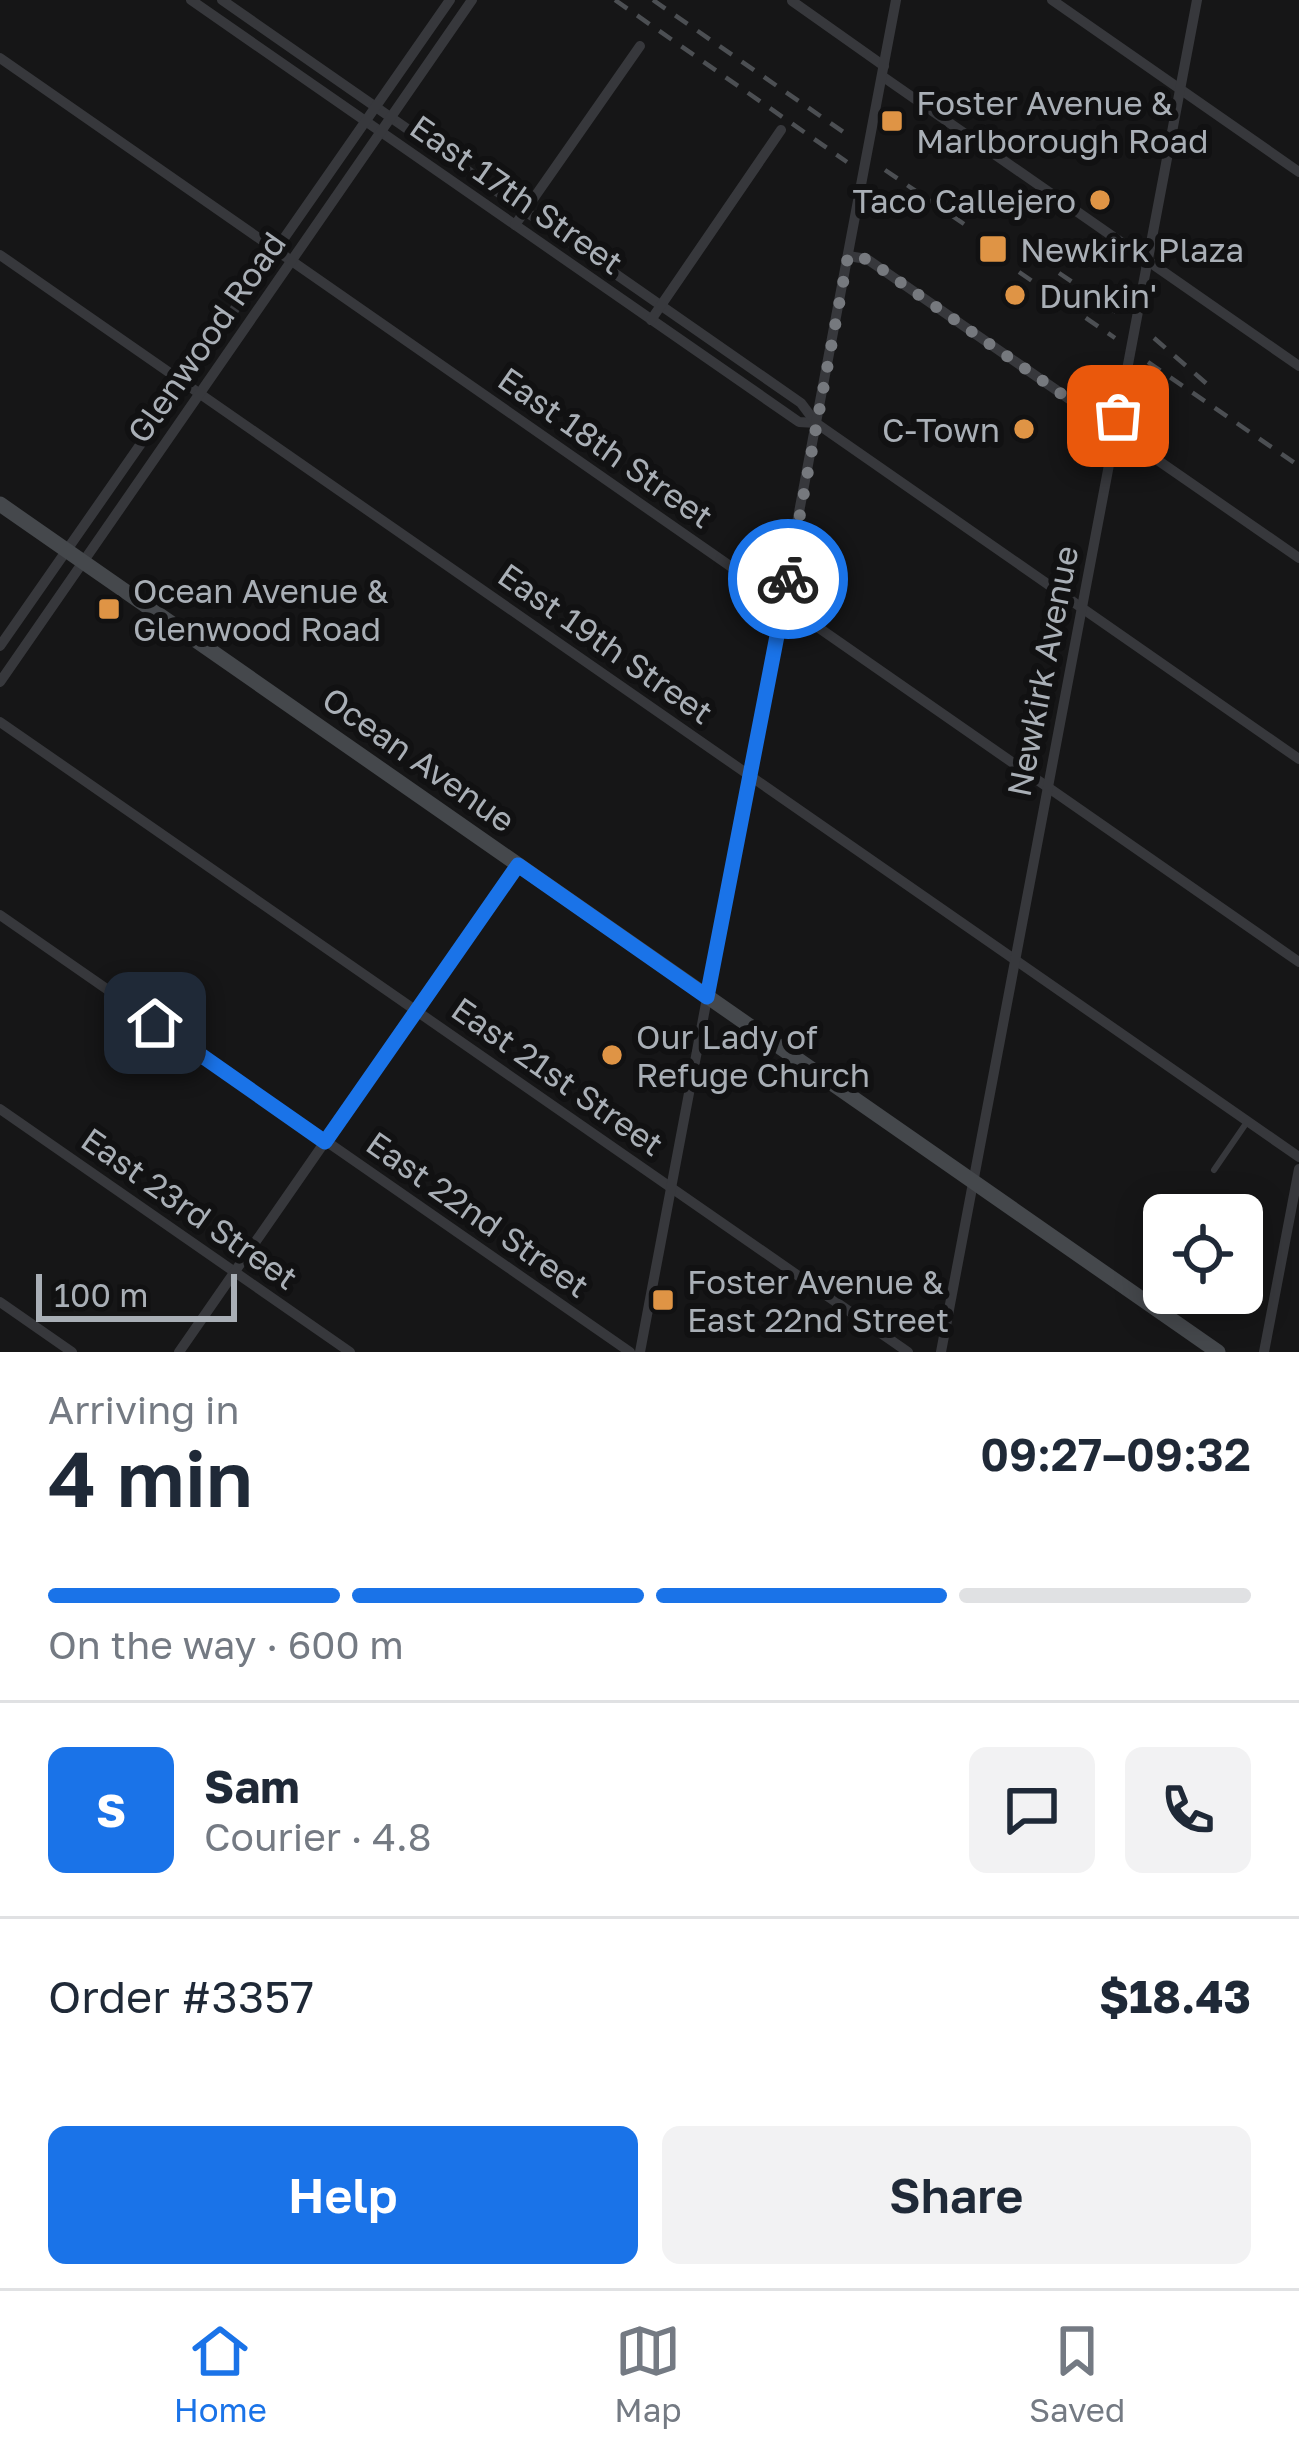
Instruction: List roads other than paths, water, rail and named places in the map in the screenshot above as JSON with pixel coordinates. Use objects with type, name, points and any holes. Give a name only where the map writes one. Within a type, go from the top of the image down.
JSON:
[{"type":"main road","name":"Ocean Avenue","points":[[0,503],[1218,1352]]},
{"type":"street","name":"East 17th Street","points":[[191,0],[799,422],[816,424]]},
{"type":"street","name":"East 17th Street","points":[[222,0],[241,5],[391,118],[801,403],[816,424],[1299,759]]},
{"type":"street","name":"Glenwood Road","points":[[0,646],[450,0]]},
{"type":"street","name":"Glenwood Road","points":[[0,682],[472,0]]},
{"type":"street","points":[[640,1352],[896,0]]},
{"type":"street","points":[[1052,0],[1299,172]]},
{"type":"street","name":"Newkirk Avenue","points":[[941,1352],[1197,0]]},
{"type":"street","points":[[792,1],[883,71],[1299,366]]},
{"type":"street","points":[[227,25],[241,5]]},
{"type":"street","points":[[441,14],[457,22]]},
{"type":"street","points":[[515,225],[640,46]]},
{"type":"street","name":"East 18th Street","points":[[0,58],[1299,962]]},
{"type":"street","points":[[651,320],[782,130]]},
{"type":"street","name":"East 19th Street","points":[[0,256],[1299,1157]]},
{"type":"street","points":[[848,256],[867,259],[1299,558]]},
{"type":"street","name":"East 21st Street","points":[[0,722],[908,1352]]},
{"type":"street","points":[[179,1352],[518,865]]},
{"type":"street","name":"East 22nd Street","points":[[0,915],[630,1352]]},
{"type":"street","name":"East 23rd Street","points":[[0,1109],[350,1352]]},
{"type":"street","points":[[1264,1352],[1299,1168]]},
{"type":"street","points":[[0,1302],[72,1352]]},
{"type":"lane","points":[[1214,1170],[1247,1122]]},
{"type":"railway","points":[[615,0],[847,162]]},
{"type":"railway","points":[[653,0],[852,138]]},
{"type":"railway","points":[[885,170],[964,224]]},
{"type":"railway","points":[[1019,272],[1115,338]]},
{"type":"railway","points":[[1059,273],[1119,314]]},
{"type":"railway","points":[[1154,338],[1215,391]]},
{"type":"railway","points":[[1148,362],[1299,466]]},
{"type":"place","name":"Foster Avenue & Marlborough Road","points":[[892,121]]},
{"type":"place","name":"Taco Callejero","points":[[1100,200]]},
{"type":"place","name":"Newkirk Plaza","points":[[993,249]]},
{"type":"place","name":"Dunkin'","points":[[1015,295]]},
{"type":"place","name":"C-Town","points":[[1024,429]]},
{"type":"place","name":"Ocean Avenue & Glenwood Road","points":[[109,609]]},
{"type":"place","name":"Our Lady of Refuge Church","points":[[612,1055]]},
{"type":"place","name":"Foster Avenue & East 22nd Street","points":[[663,1300]]}]
